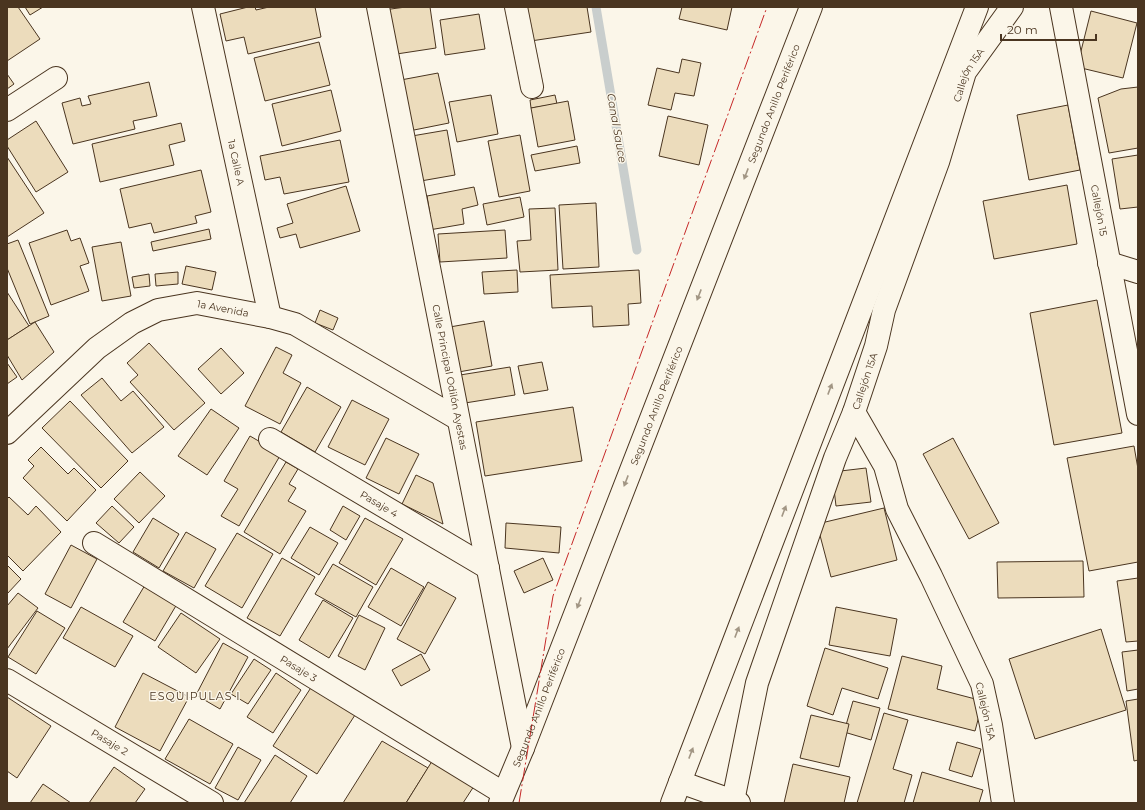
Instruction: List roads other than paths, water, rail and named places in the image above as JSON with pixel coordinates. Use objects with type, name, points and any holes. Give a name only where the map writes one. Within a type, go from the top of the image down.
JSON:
[{"type":"main road","name":"1a Calle A","points":[[203,7],[270,317]]},
{"type":"main road","name":"Calle Principal Odilón Ayestas","points":[[378,7],[523,748]]},
{"type":"main road","points":[[516,7],[532,87]]},
{"type":"main road","name":"Segundo Anillo Periférico","points":[[502,798],[523,748],[811,7]]},
{"type":"main road","points":[[672,803],[977,7]]},
{"type":"main road","name":"Callejón 15A","points":[[1003,803],[991,725],[982,684],[898,509],[885,466],[854,412],[876,346],[884,310],[938,162],[965,72],[1012,7]]},
{"type":"main road","name":"Callejón 15","points":[[1061,7],[1138,414]]},
{"type":"main road","points":[[7,110],[56,78]]},
{"type":"main road","points":[[1109,263],[1138,272]]},
{"type":"main road","name":"1a Avenida","points":[[7,433],[97,348],[132,323],[158,310],[197,303],[270,317],[295,324],[458,419]]},
{"type":"main road","points":[[680,782],[736,802],[757,683],[835,458],[854,412]]},
{"type":"main road","name":"Pasaje 4","points":[[270,439],[488,568]]},
{"type":"main road","name":"Pasaje 3","points":[[94,543],[502,798]]},
{"type":"main road","name":"Pasaje 2","points":[[7,680],[212,803]]},
{"type":"waterway","name":"Canal Sauce","points":[[596,7],[637,250]]},
{"type":"district","name":"ESQUIPULAS I","points":[[195,696]]}]
